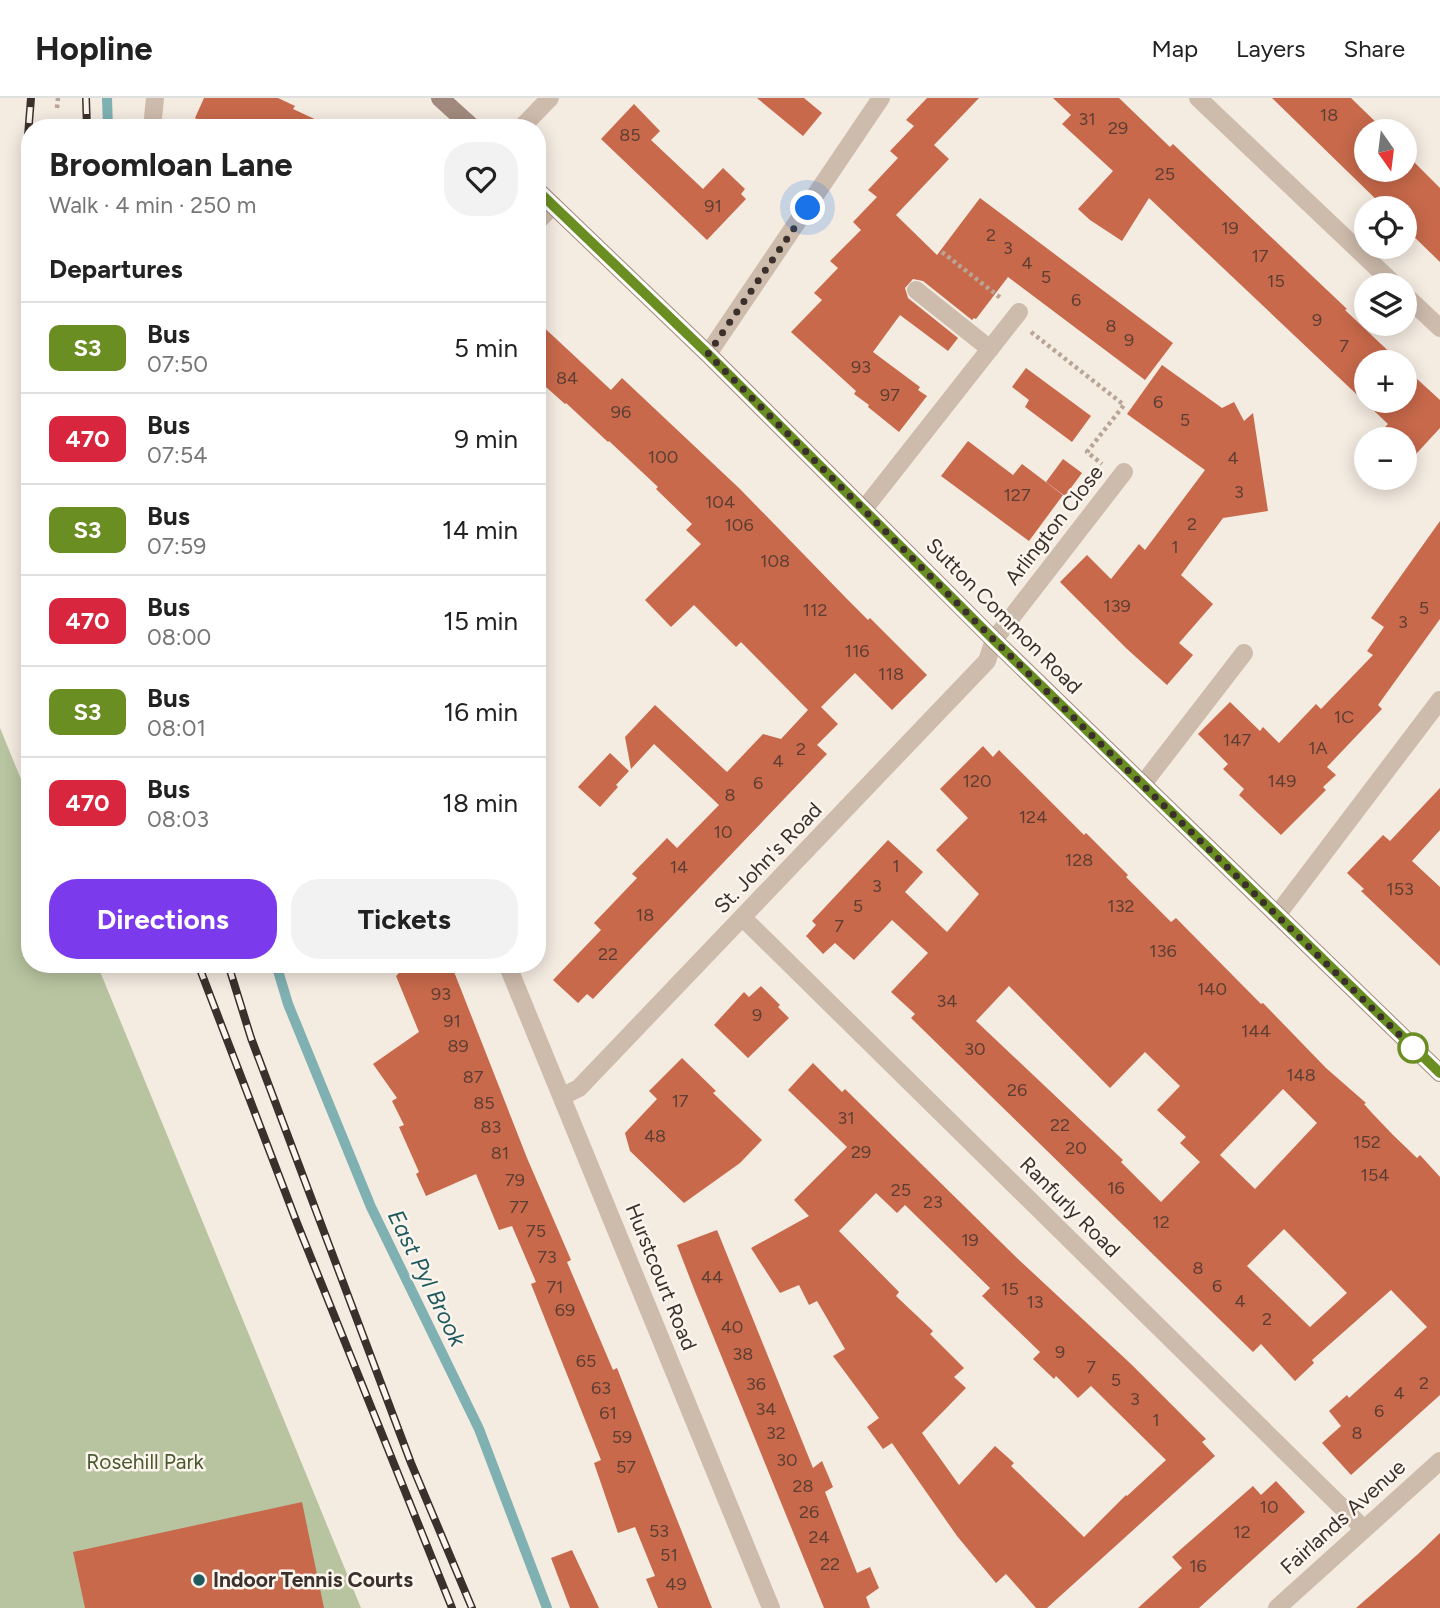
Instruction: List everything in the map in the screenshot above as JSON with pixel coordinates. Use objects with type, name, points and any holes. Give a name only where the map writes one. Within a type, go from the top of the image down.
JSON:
[{"type":"main road","points":[[440,98],[463,119]]},
{"type":"main road","name":"Sutton Common Road","points":[[546,198],[708,354],[994,640],[1440,1073]]},
{"type":"street","points":[[153,119],[155,98]]},
{"type":"street","points":[[530,119],[550,98]]},
{"type":"street","points":[[708,354],[881,98]]},
{"type":"street","points":[[1198,98],[1382,273]]},
{"type":"street","points":[[546,212],[553,205]]},
{"type":"street","points":[[916,290],[990,349]]},
{"type":"street","points":[[1417,306],[1440,328]]},
{"type":"street","points":[[864,509],[1019,312]]},
{"type":"street","name":"Arlington Close","points":[[994,640],[1122,475]]},
{"type":"street","name":"St. John's Road","points":[[563,1096],[579,1087],[987,661],[994,640]]},
{"type":"street","points":[[1143,784],[1244,653]]},
{"type":"street","points":[[1277,915],[1440,700]]},
{"type":"street","name":"Ranfurly Road","points":[[743,918],[1364,1529]]},
{"type":"street","name":"Hurstcourt Road","points":[[511,973],[771,1608]]},
{"type":"street","name":"Fairlands Avenue","points":[[1277,1608],[1440,1461]]},
{"type":"path","points":[[57,108],[58,98]]},
{"type":"path","points":[[942,252],[1031,322],[1027,329],[1124,405],[1087,452],[1122,475]]},
{"type":"green space","name":"Rosehill Park","points":[[0,728],[21,779],[21,973],[101,973],[361,1608],[0,1608]]},
{"type":"building","points":[[204,98],[278,98],[315,119],[197,119],[195,118]]},
{"type":"building","points":[[757,98],[804,98],[822,113],[803,136]]},
{"type":"building","points":[[927,98],[979,98],[934,145],[949,159],[896,215],[937,255],[980,198],[1173,343],[1145,380],[1008,277],[976,319],[972,320],[923,281],[913,279],[905,288],[908,298],[958,338],[948,351],[900,315],[873,352],[920,387],[918,390],[927,396],[899,432],[868,407],[869,405],[854,394],[856,391],[791,332],[822,300],[814,293],[838,268],[830,261],[861,230],[853,222],[877,197],[868,190],[898,158],[890,151],[914,126],[906,120]]},
{"type":"building","points":[[1053,98],[1119,98],[1170,147],[1173,144],[1347,309],[1345,310],[1354,319],[1354,336],[1372,336],[1387,350],[1354,350],[1354,392],[1149,198],[1122,241],[1078,209],[1113,171],[1062,124],[1071,115]]},
{"type":"building","points":[[1272,98],[1351,98],[1373,119],[1354,119],[1354,178]]},
{"type":"building","points":[[634,104],[660,131],[651,140],[703,189],[723,168],[745,189],[741,194],[746,199],[707,240],[601,139]]},
{"type":"building","points":[[1418,166],[1440,188],[1440,262],[1417,240],[1417,196],[1373,196],[1358,182],[1418,182]]},
{"type":"building","points":[[546,329],[611,390],[622,378],[740,489],[868,620],[870,618],[927,675],[892,710],[855,673],[821,707],[838,724],[817,745],[827,754],[593,999],[587,994],[578,1003],[553,980],[601,930],[594,923],[637,878],[632,874],[667,838],[677,848],[719,805],[654,744],[631,769],[625,737],[655,705],[727,772],[763,734],[781,739],[808,710],[741,642],[736,647],[694,605],[671,627],[645,600],[701,544],[686,530],[692,524],[656,489],[658,487],[546,387]]},
{"type":"building","points":[[1162,365],[1222,408],[1234,402],[1244,421],[1253,413],[1268,511],[1223,518],[1181,575],[1213,604],[1179,643],[1193,655],[1167,685],[1060,582],[1087,555],[1111,579],[1139,544],[1145,550],[1205,470],[1127,414]]},
{"type":"building","points":[[1026,368],[1091,416],[1072,442],[1025,407],[1029,400],[1012,387]]},
{"type":"building","points":[[1417,379],[1440,400],[1440,428],[1417,453],[1417,427],[1385,427],[1388,424],[1376,413],[1417,413]]},
{"type":"building","points":[[968,441],[1013,475],[1022,464],[1063,495],[1029,541],[941,476]]},
{"type":"building","points":[[1063,459],[1082,473],[1065,496],[1046,482]]},
{"type":"building","points":[[1440,521],[1440,619],[1378,705],[1382,709],[1327,767],[1336,775],[1323,787],[1326,790],[1281,835],[1239,795],[1244,789],[1223,769],[1228,764],[1198,734],[1230,702],[1260,731],[1263,727],[1279,743],[1316,704],[1321,709],[1373,655],[1367,651],[1384,627],[1371,618]]},
{"type":"building","points":[[983,746],[993,757],[999,750],[1128,875],[1126,877],[1171,922],[1176,918],[1326,1068],[1366,1103],[1364,1104],[1393,1135],[1417,1158],[1420,1155],[1440,1177],[1440,1395],[1351,1475],[1322,1443],[1341,1426],[1329,1411],[1347,1395],[1349,1398],[1427,1327],[1391,1290],[1312,1360],[1314,1363],[1295,1381],[1261,1344],[1253,1352],[911,1018],[915,1014],[891,992],[928,953],[892,920],[854,960],[835,943],[823,954],[806,936],[816,925],[812,921],[888,840],[923,872],[905,892],[947,932],[979,894],[936,850],[968,818],[940,789]],"holes":[[[1009,986],[1110,1088],[1145,1052],[1180,1086],[1157,1110],[1186,1137],[1180,1143],[1200,1162],[1161,1202],[1121,1162],[1123,1160],[976,1021]],[[1283,1089],[1317,1123],[1255,1189],[1220,1155]],[[1284,1229],[1347,1293],[1310,1327],[1247,1266]]]},
{"type":"building","points":[[610,753],[629,771],[600,807],[578,787]]},
{"type":"building","points":[[1440,788],[1440,830],[1412,861],[1440,887],[1440,966],[1361,891],[1364,889],[1347,873],[1383,835],[1390,841]]},
{"type":"building","points":[[399,973],[455,973],[527,1158],[571,1260],[567,1262],[613,1370],[617,1368],[712,1608],[658,1608],[646,1579],[655,1576],[635,1527],[618,1533],[594,1463],[601,1460],[531,1284],[536,1282],[512,1226],[499,1230],[476,1174],[426,1196],[416,1174],[419,1172],[399,1127],[404,1125],[392,1101],[397,1098],[373,1064],[419,1032],[396,976]]},
{"type":"building","points":[[761,986],[789,1018],[748,1058],[714,1025],[744,992],[749,997]]},
{"type":"building","points":[[682,1058],[716,1091],[713,1093],[762,1140],[740,1163],[684,1203],[630,1151],[625,1133],[657,1099],[649,1091]]},
{"type":"building","points":[[813,1063],[842,1092],[845,1089],[1018,1259],[1132,1365],[1206,1439],[1202,1442],[1215,1456],[1047,1608],[1036,1608],[1006,1574],[996,1583],[957,1536],[892,1443],[883,1449],[867,1427],[879,1418],[833,1356],[845,1349],[817,1301],[809,1305],[799,1285],[780,1293],[751,1248],[809,1216],[794,1200],[847,1147],[788,1090]],"holes":[[[876,1193],[897,1213],[905,1205],[990,1288],[982,1296],[1040,1352],[1033,1359],[1054,1379],[1056,1376],[1078,1398],[1091,1386],[1166,1460],[1084,1537],[1011,1466],[1014,1463],[995,1446],[959,1485],[922,1433],[966,1388],[954,1377],[964,1368],[930,1334],[933,1331],[896,1296],[899,1292],[839,1231]]]},
{"type":"building","points":[[717,1230],[813,1468],[822,1461],[833,1487],[825,1492],[857,1573],[870,1567],[879,1588],[866,1597],[870,1608],[824,1608],[696,1294],[677,1245]]},
{"type":"building","points":[[1276,1481],[1305,1512],[1199,1608],[1138,1608],[1182,1568],[1172,1557],[1253,1486],[1261,1495]]},
{"type":"building","name":"Indoor Tennis Courts","points":[[302,1502],[324,1608],[85,1608],[73,1552]]},
{"type":"building","points":[[1440,1533],[1440,1608],[1356,1608],[1417,1555]]},
{"type":"building","points":[[572,1550],[599,1608],[570,1608],[551,1558]]},
{"type":"waterway","name":"East Pyl Brook","points":[[107,98],[108,119]]},
{"type":"waterway","name":"East Pyl Brook","points":[[279,973],[288,1004],[371,1207],[479,1429],[547,1608]]},
{"type":"railway","points":[[29,119],[31,98]]},
{"type":"railway","points":[[86,98],[87,119]]},
{"type":"railway","points":[[201,973],[297,1223],[452,1608]]},
{"type":"railway","points":[[231,973],[251,1038],[411,1463],[472,1608]]},
{"type":"bus line","name":"S3","points":[[546,199],[708,354],[994,640],[1440,1073]]},
{"type":"place","name":"Indoor Tennis Courts","points":[[199,1580]]},
{"type":"route","points":[[808,208],[708,354],[994,640],[1413,1048]]}]
